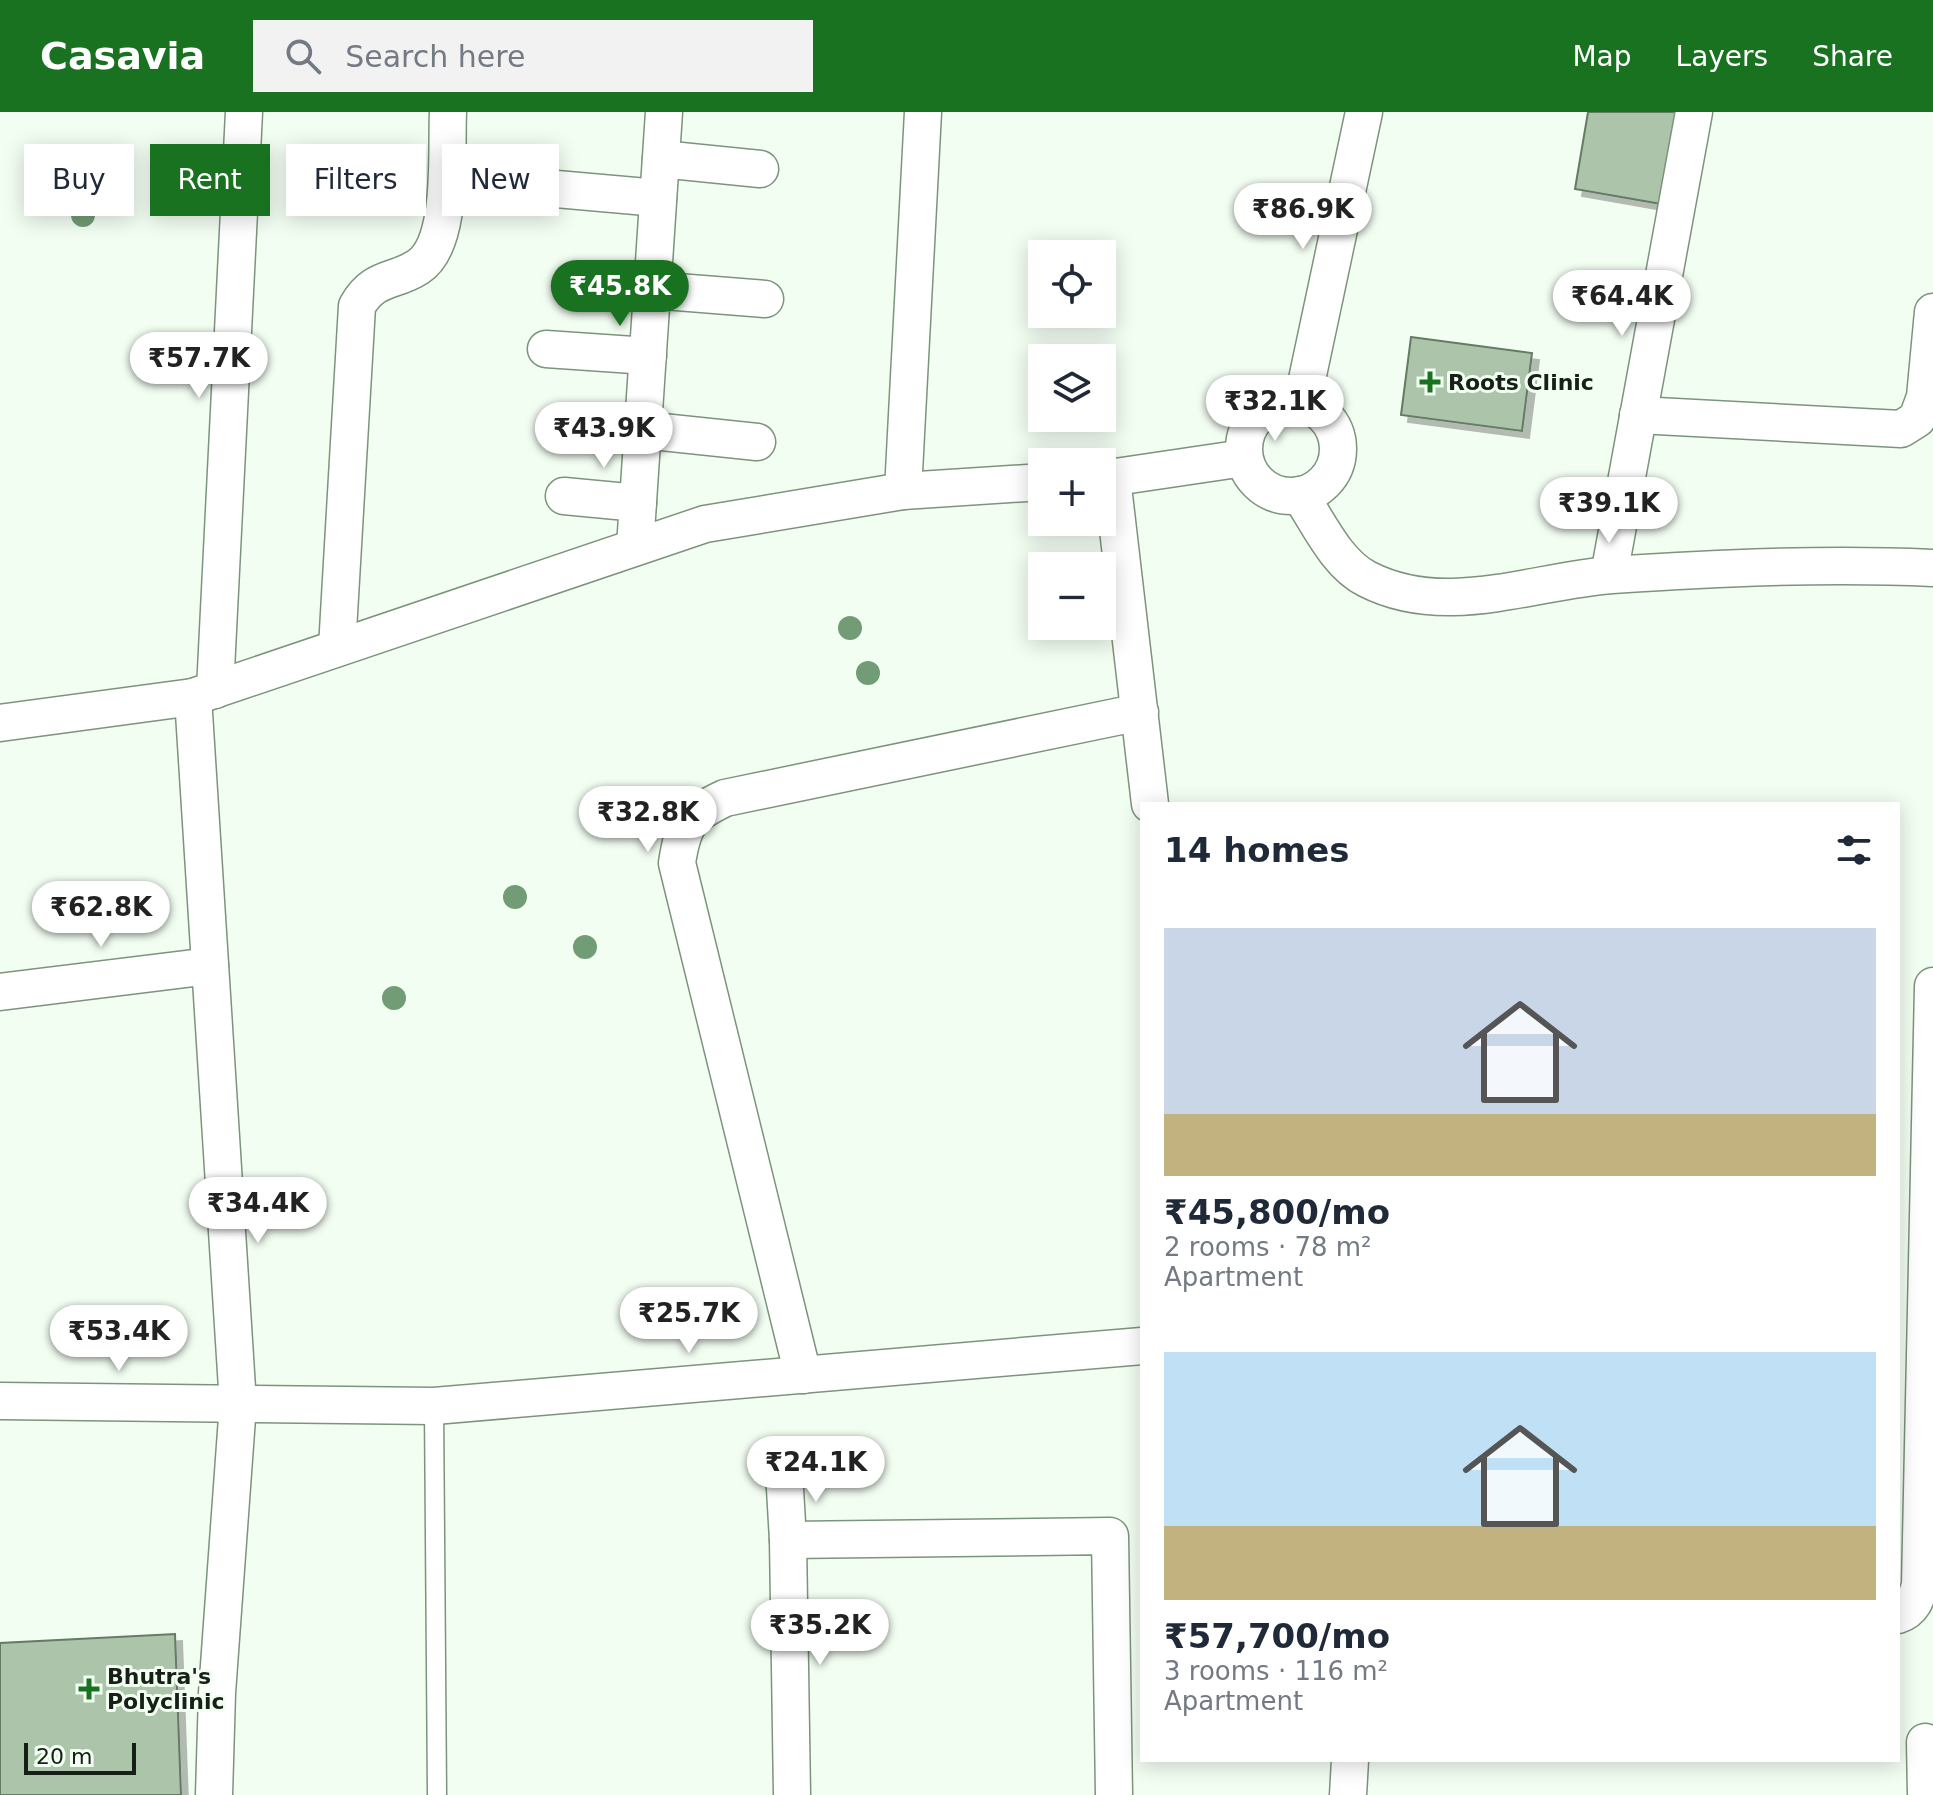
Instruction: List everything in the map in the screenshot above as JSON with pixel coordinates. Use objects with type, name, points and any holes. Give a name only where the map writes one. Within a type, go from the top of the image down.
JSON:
[{"type":"street","points":[[214,1795],[217,1693],[238,1404],[210,966],[204,694],[244,112]]},
{"type":"street","points":[[337,648],[357,306],[374,284],[421,265],[437,248],[443,227],[448,112]]},
{"type":"street","points":[[635,547],[664,112]]},
{"type":"street","points":[[903,491],[923,112]]},
{"type":"street","points":[[1302,403],[1364,112]]},
{"type":"street","points":[[1609,575],[1694,112]]},
{"type":"street","points":[[661,159],[760,169]]},
{"type":"street","points":[[559,189],[658,198]]},
{"type":"street","points":[[652,290],[765,299]]},
{"type":"street","points":[[1638,415],[1901,429],[1917,419],[1925,397],[1933,312]]},
{"type":"street","points":[[546,349],[648,356]]},
{"type":"street","points":[[1286,402],[1302,403],[1317,409],[1329,420],[1339,450],[1327,480],[1315,490],[1300,495],[1285,496],[1271,492],[1258,483],[1244,458],[1244,443],[1257,416],[1270,407],[1286,402]]},
{"type":"street","points":[[643,430],[757,442]]},
{"type":"street","points":[[1116,477],[1244,458]]},
{"type":"street","points":[[0,723],[204,694],[705,524],[903,491],[1028,483]]},
{"type":"street","points":[[1300,495],[1349,569],[1393,589],[1452,599],[1609,575],[1858,564],[1933,568]]},
{"type":"street","points":[[564,496],[638,503]]},
{"type":"street","points":[[1115,536],[1150,802]]},
{"type":"street","points":[[803,1375],[677,863],[681,838],[688,821],[702,809],[725,798],[1140,712]]},
{"type":"street","points":[[0,992],[210,966]]},
{"type":"street","points":[[1900,1614],[1916,1603],[1920,1585],[1933,986]]},
{"type":"street","points":[[0,1401],[434,1406],[1140,1346]]},
{"type":"street","points":[[784,1472],[792,1795]]},
{"type":"street","points":[[788,1540],[1110,1536],[1114,1795]]},
{"type":"street","points":[[1919,1742],[1926,1795]]},
{"type":"street","points":[[1348,1795],[1350,1762]]},
{"type":"lane","points":[[434,1406],[437,1795]]},
{"type":"building","points":[[1588,112],[1683,112],[1667,205],[1575,189]]},
{"type":"building","points":[[1411,337],[1532,353],[1522,431],[1401,415]]},
{"type":"building","points":[[175,1634],[181,1795],[0,1795],[0,1643]]},
{"type":"place","name":"Roots Clinic","points":[[1430,382]]},
{"type":"place","name":"Bhutra's Polyclinic","points":[[89,1689]]}]
